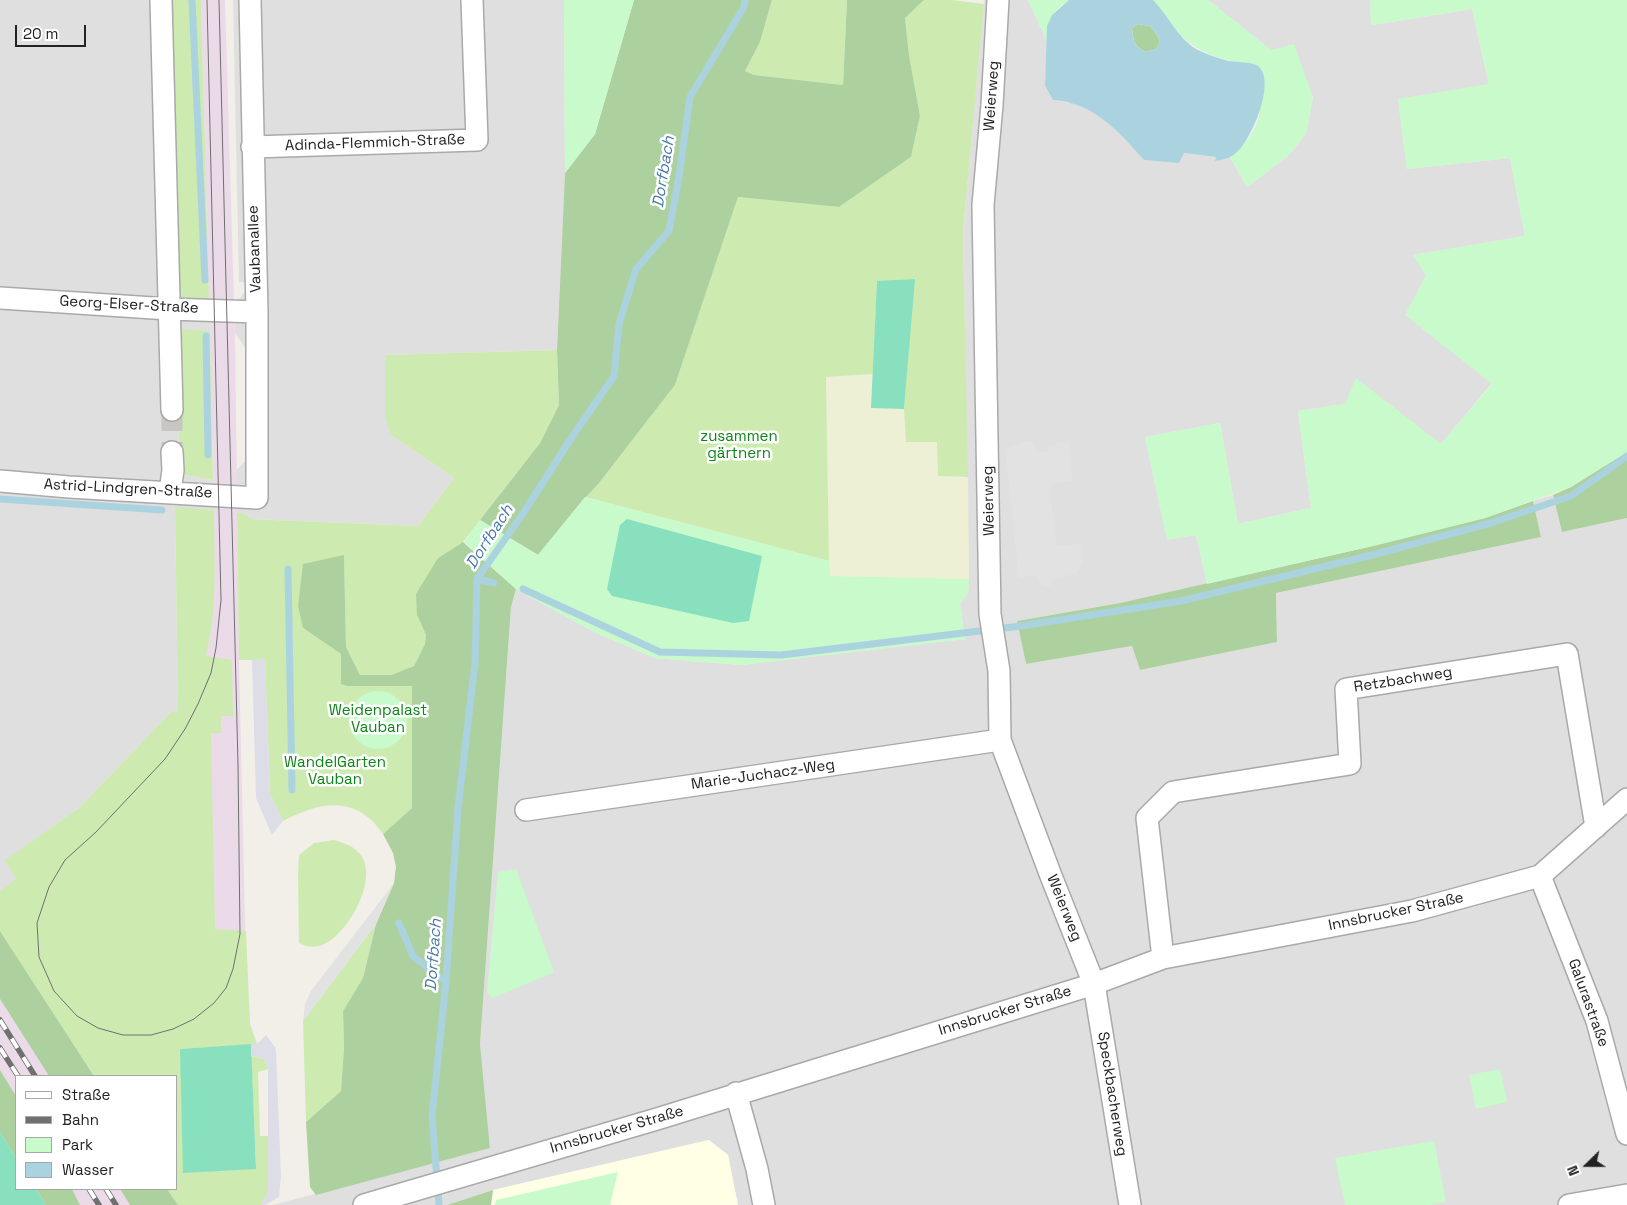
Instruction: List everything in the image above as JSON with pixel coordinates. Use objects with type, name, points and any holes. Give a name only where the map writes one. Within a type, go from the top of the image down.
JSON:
[{"type":"street","points":[[161,0],[172,410]]},
{"type":"street","name":"Vaubanallee","points":[[250,0],[257,312],[257,498]]},
{"type":"street","name":"Adinda-Flemmich-Straße","points":[[252,147],[477,140],[472,0]]},
{"type":"street","name":"Weierweg","points":[[998,0],[992,105],[983,205],[993,630],[999,671],[1000,740],[1094,984]]},
{"type":"street","name":"Georg-Elser-Straße","points":[[0,298],[169,309],[257,312]]},
{"type":"street","points":[[170,492],[172,452]]},
{"type":"street","name":"Astrid-Lindgren-Straße","points":[[0,481],[257,498]]},
{"type":"street","name":"Retzbachweg","points":[[1163,958],[1147,818],[1173,792],[1350,764],[1346,689],[1567,654],[1596,827]]},
{"type":"street","name":"Marie-Juchacz-Weg","points":[[526,810],[1000,740]]},
{"type":"street","name":"Innsbrucker Straße","points":[[364,1205],[657,1119],[736,1093],[1094,984],[1163,958],[1412,911],[1540,876],[1627,799]]},
{"type":"street","name":"Galurastraße","points":[[1540,876],[1597,1021],[1627,1134]]},
{"type":"street","name":"Speckbacherweg","points":[[1094,984],[1130,1205]]},
{"type":"street","points":[[736,1093],[757,1168],[764,1205]]},
{"type":"street","points":[[1568,1205],[1627,1195]]},
{"type":"shaded area","points":[[0,0],[172,0],[178,297],[209,301],[210,331],[178,330],[179,452],[184,475],[213,480],[214,510],[175,508],[178,712],[171,712],[79,808],[6,860],[17,879],[0,891]]},
{"type":"shaded area","points":[[201,0],[225,0],[235,333],[239,660],[246,964],[41,888],[167,742],[201,673],[210,638],[214,578],[214,510]]},
{"type":"shaded area","points":[[233,0],[564,0],[565,173],[557,350],[385,355],[391,435],[454,478],[418,526],[249,519],[248,515],[237,512],[236,471],[245,461],[246,349],[235,333],[234,301],[239,299],[247,289],[247,282],[239,282]]},
{"type":"shaded area","points":[[984,0],[1028,0],[1047,41],[1045,86],[1053,100],[1078,104],[1106,121],[1144,160],[1155,161],[1184,153],[1216,157],[1215,161],[1230,157],[1247,187],[1289,155],[1306,134],[1313,97],[1271,50],[1208,0],[1370,0],[1372,25],[1472,9],[1489,85],[1398,99],[1407,169],[1510,158],[1525,236],[1414,255],[1426,275],[1406,315],[1492,383],[1441,444],[1345,404],[1298,411],[1311,508],[1238,524],[1220,423],[1145,437],[1167,539],[1196,535],[1207,584],[1120,603],[1017,621],[1026,664],[1132,646],[1140,670],[1277,642],[1276,593],[1541,537],[1533,501],[1553,495],[1562,532],[1627,518],[1627,1205],[738,1205],[728,1155],[708,1140],[493,1190],[447,1205],[273,1205],[490,1148],[480,1044],[511,607],[516,589],[596,633],[655,658],[741,665],[965,639],[960,604],[968,593],[969,579],[963,232]]},
{"type":"shaded area","points":[[873,374],[871,408],[904,409],[906,441],[937,442],[938,476],[968,478],[969,579],[829,576],[826,377]]},
{"type":"shaded area","points":[[1031,440],[1037,452],[1048,451],[1048,446],[1068,441],[1073,481],[1049,485],[1057,546],[1082,543],[1083,566],[1079,568],[1076,574],[1052,578],[1051,585],[1043,586],[1036,575],[1019,578],[1005,448]]},
{"type":"shaded area","points":[[265,659],[270,794],[283,821],[272,835],[256,798],[252,660]]},
{"type":"shaded area","points":[[394,883],[376,924],[303,1021],[305,1004],[311,991]]},
{"type":"shaded area","points":[[0,999],[48,1075],[15,1075],[15,1094],[0,1070]]},
{"type":"shaded area","points":[[266,1035],[275,1047],[276,1052],[281,1176],[279,1197],[265,1205],[261,1205],[268,1192],[268,1069],[264,1059],[251,1056],[251,1044],[257,1044]]},
{"type":"shaded area","points":[[709,1140],[728,1155],[738,1205],[491,1205],[493,1190]]},
{"type":"shaded area","points":[[72,1190],[121,1190],[130,1205],[80,1205]]},
{"type":"green space","points":[[172,0],[201,0],[209,301],[178,298]]},
{"type":"green space","points":[[564,0],[634,0],[595,134],[565,173]]},
{"type":"green space","points":[[634,0],[772,0],[760,42],[745,71],[754,75],[843,85],[847,0],[924,0],[905,18],[909,55],[920,116],[911,157],[839,207],[738,197],[675,385],[599,483],[538,555],[480,520],[540,443],[559,405],[557,350],[565,173],[595,134]]},
{"type":"green space","points":[[772,0],[847,0],[843,85],[754,75],[745,71],[760,42]]},
{"type":"green space","name":"zusammen gärtnern","points":[[924,0],[952,0],[984,4],[963,232],[968,477],[938,476],[937,442],[906,442],[904,409],[914,279],[877,282],[873,374],[826,377],[829,561],[585,497],[599,483],[675,385],[738,197],[839,207],[911,157],[920,116],[909,55],[905,18]]},
{"type":"green space","points":[[1028,0],[1069,0],[1058,8],[1051,17],[1047,41]]},
{"type":"green space","points":[[1153,0],[1208,0],[1271,50],[1294,44],[1313,97],[1306,134],[1289,155],[1247,187],[1230,157],[1248,139],[1255,128],[1259,116],[1255,64],[1223,59],[1194,46],[1177,31]]},
{"type":"green space","points":[[1370,0],[1627,0],[1627,452],[1571,487],[1485,518],[1207,584],[1196,535],[1167,540],[1145,437],[1220,423],[1238,524],[1311,508],[1298,411],[1345,404],[1356,378],[1441,444],[1492,384],[1405,315],[1426,275],[1413,255],[1525,236],[1510,158],[1407,169],[1398,99],[1489,84],[1472,9],[1371,25]]},
{"type":"green space","points":[[1138,24],[1150,26],[1157,35],[1160,42],[1156,49],[1146,52],[1137,45],[1132,28]]},
{"type":"green space","points":[[915,279],[904,409],[871,408],[877,281]]},
{"type":"green space","points":[[178,329],[210,331],[213,480],[184,475],[179,452]]},
{"type":"green space","name":"WandelGarten Vauban","points":[[557,350],[559,405],[540,443],[463,542],[438,558],[417,615],[426,635],[425,644],[414,666],[391,675],[360,675],[346,647],[344,556],[303,628],[341,654],[341,684],[347,686],[412,686],[412,808],[383,834],[372,821],[359,812],[349,807],[338,805],[304,811],[283,821],[270,794],[265,660],[239,660],[237,512],[248,515],[249,519],[418,526],[454,478],[391,435],[385,417],[385,355]]},
{"type":"green space","points":[[1627,452],[1627,518],[1562,532],[1553,495],[1571,487]]},
{"type":"green space","points":[[585,497],[829,561],[830,576],[969,579],[968,593],[960,604],[965,639],[741,665],[655,658],[596,633],[516,589],[464,542],[480,520],[538,555]]},
{"type":"green space","points":[[1533,501],[1541,537],[1276,593],[1277,642],[1140,670],[1132,646],[1026,664],[1017,621],[1120,603],[1377,545],[1485,518]]},
{"type":"green space","points":[[175,507],[214,510],[214,602],[206,656],[232,660],[233,716],[221,716],[221,733],[211,733],[215,929],[246,931],[250,1024],[257,1044],[180,1049],[256,1165],[251,1056],[264,1059],[268,1069],[258,1072],[260,1136],[269,1136],[268,1192],[261,1205],[178,1205],[168,1190],[178,1190],[178,1075],[93,1075],[0,931],[0,891],[16,879],[5,860],[79,808],[171,712],[178,712]]},
{"type":"green space","points":[[627,519],[762,556],[749,621],[733,623],[612,596],[607,589],[620,525]]},
{"type":"green space","points":[[463,542],[516,589],[511,607],[480,1044],[490,1148],[316,1195],[310,1187],[306,1122],[341,1091],[344,1048],[343,1011],[363,978],[376,924],[394,883],[396,867],[393,853],[383,834],[412,808],[412,686],[347,686],[341,684],[341,654],[303,628],[298,606],[303,564],[344,555],[346,647],[360,675],[391,675],[414,666],[425,644],[426,635],[417,615],[416,594],[438,558]]},
{"type":"green space","name":"Weidenpalast Vauban","points":[[372,691],[384,691],[399,699],[407,714],[407,726],[399,741],[384,749],[372,749],[357,741],[349,726],[349,714],[357,699]]},
{"type":"green space","points":[[334,840],[352,847],[361,855],[365,865],[364,890],[353,915],[336,936],[321,945],[314,947],[306,946],[299,943],[299,855],[314,843]]},
{"type":"green space","points":[[516,869],[554,972],[493,998],[487,992],[498,872]]},
{"type":"green space","points":[[376,924],[363,978],[343,1011],[344,1048],[341,1091],[306,1122],[303,1021]]},
{"type":"green space","points":[[0,931],[93,1075],[48,1075],[0,999]]},
{"type":"green space","points":[[251,1044],[256,1169],[183,1173],[180,1049]]},
{"type":"green space","points":[[1500,1069],[1507,1102],[1476,1109],[1469,1075]]},
{"type":"green space","points":[[0,1070],[15,1094],[15,1156],[0,1132]]},
{"type":"green space","points":[[0,1132],[15,1156],[15,1190],[37,1190],[46,1205],[0,1205]]},
{"type":"green space","points":[[1434,1141],[1446,1202],[1429,1205],[1345,1205],[1335,1158]]},
{"type":"green space","points":[[618,1172],[610,1205],[495,1205],[496,1200]]},
{"type":"green space","points":[[37,1190],[72,1190],[80,1205],[46,1205]]},
{"type":"green space","points":[[121,1190],[168,1190],[178,1205],[130,1205]]},
{"type":"green space","points":[[493,1190],[491,1205],[447,1205]]},
{"type":"water","points":[[1069,0],[1153,0],[1183,38],[1196,49],[1228,61],[1258,66],[1263,74],[1265,84],[1263,97],[1255,124],[1242,146],[1231,156],[1215,161],[1216,157],[1184,153],[1179,163],[1144,160],[1115,129],[1093,112],[1081,106],[1053,100],[1045,86],[1047,26],[1052,15]],"holes":[[[1138,24],[1150,26],[1160,42],[1156,49],[1146,52],[1135,42],[1132,28]]]},
{"type":"waterway","points":[[192,0],[205,280]]},
{"type":"waterway","name":"Dorfbach","points":[[439,1205],[432,1116],[446,982],[458,808],[475,663],[477,579],[614,376],[619,324],[636,269],[669,231],[679,177],[690,97],[744,7],[745,0]]},
{"type":"waterway","points":[[206,336],[208,455]]},
{"type":"waterway","points":[[523,589],[660,652],[781,655],[1021,626],[1181,601],[1372,555],[1491,523],[1571,496],[1627,456]]},
{"type":"waterway","points":[[0,499],[162,510]]},
{"type":"waterway","points":[[288,569],[292,790]]},
{"type":"waterway","points":[[477,579],[494,583]]},
{"type":"waterway","points":[[399,923],[413,956],[446,982]]},
{"type":"tunnel","points":[[172,410],[172,452]]},
{"type":"tram line","points":[[207,0],[221,600],[216,648],[211,673],[185,729],[165,759],[96,832],[65,860],[49,887],[37,923],[39,957],[54,991],[77,1016],[98,1028],[123,1035],[151,1035],[173,1029],[194,1019],[214,1003],[226,988],[233,969],[240,934],[238,765],[219,0]]},
{"type":"railway","points":[[0,1020],[34,1075]]},
{"type":"railway","points":[[0,1048],[17,1075]]},
{"type":"railway","points":[[90,1190],[99,1205]]},
{"type":"railway","points":[[107,1190],[116,1205]]}]
